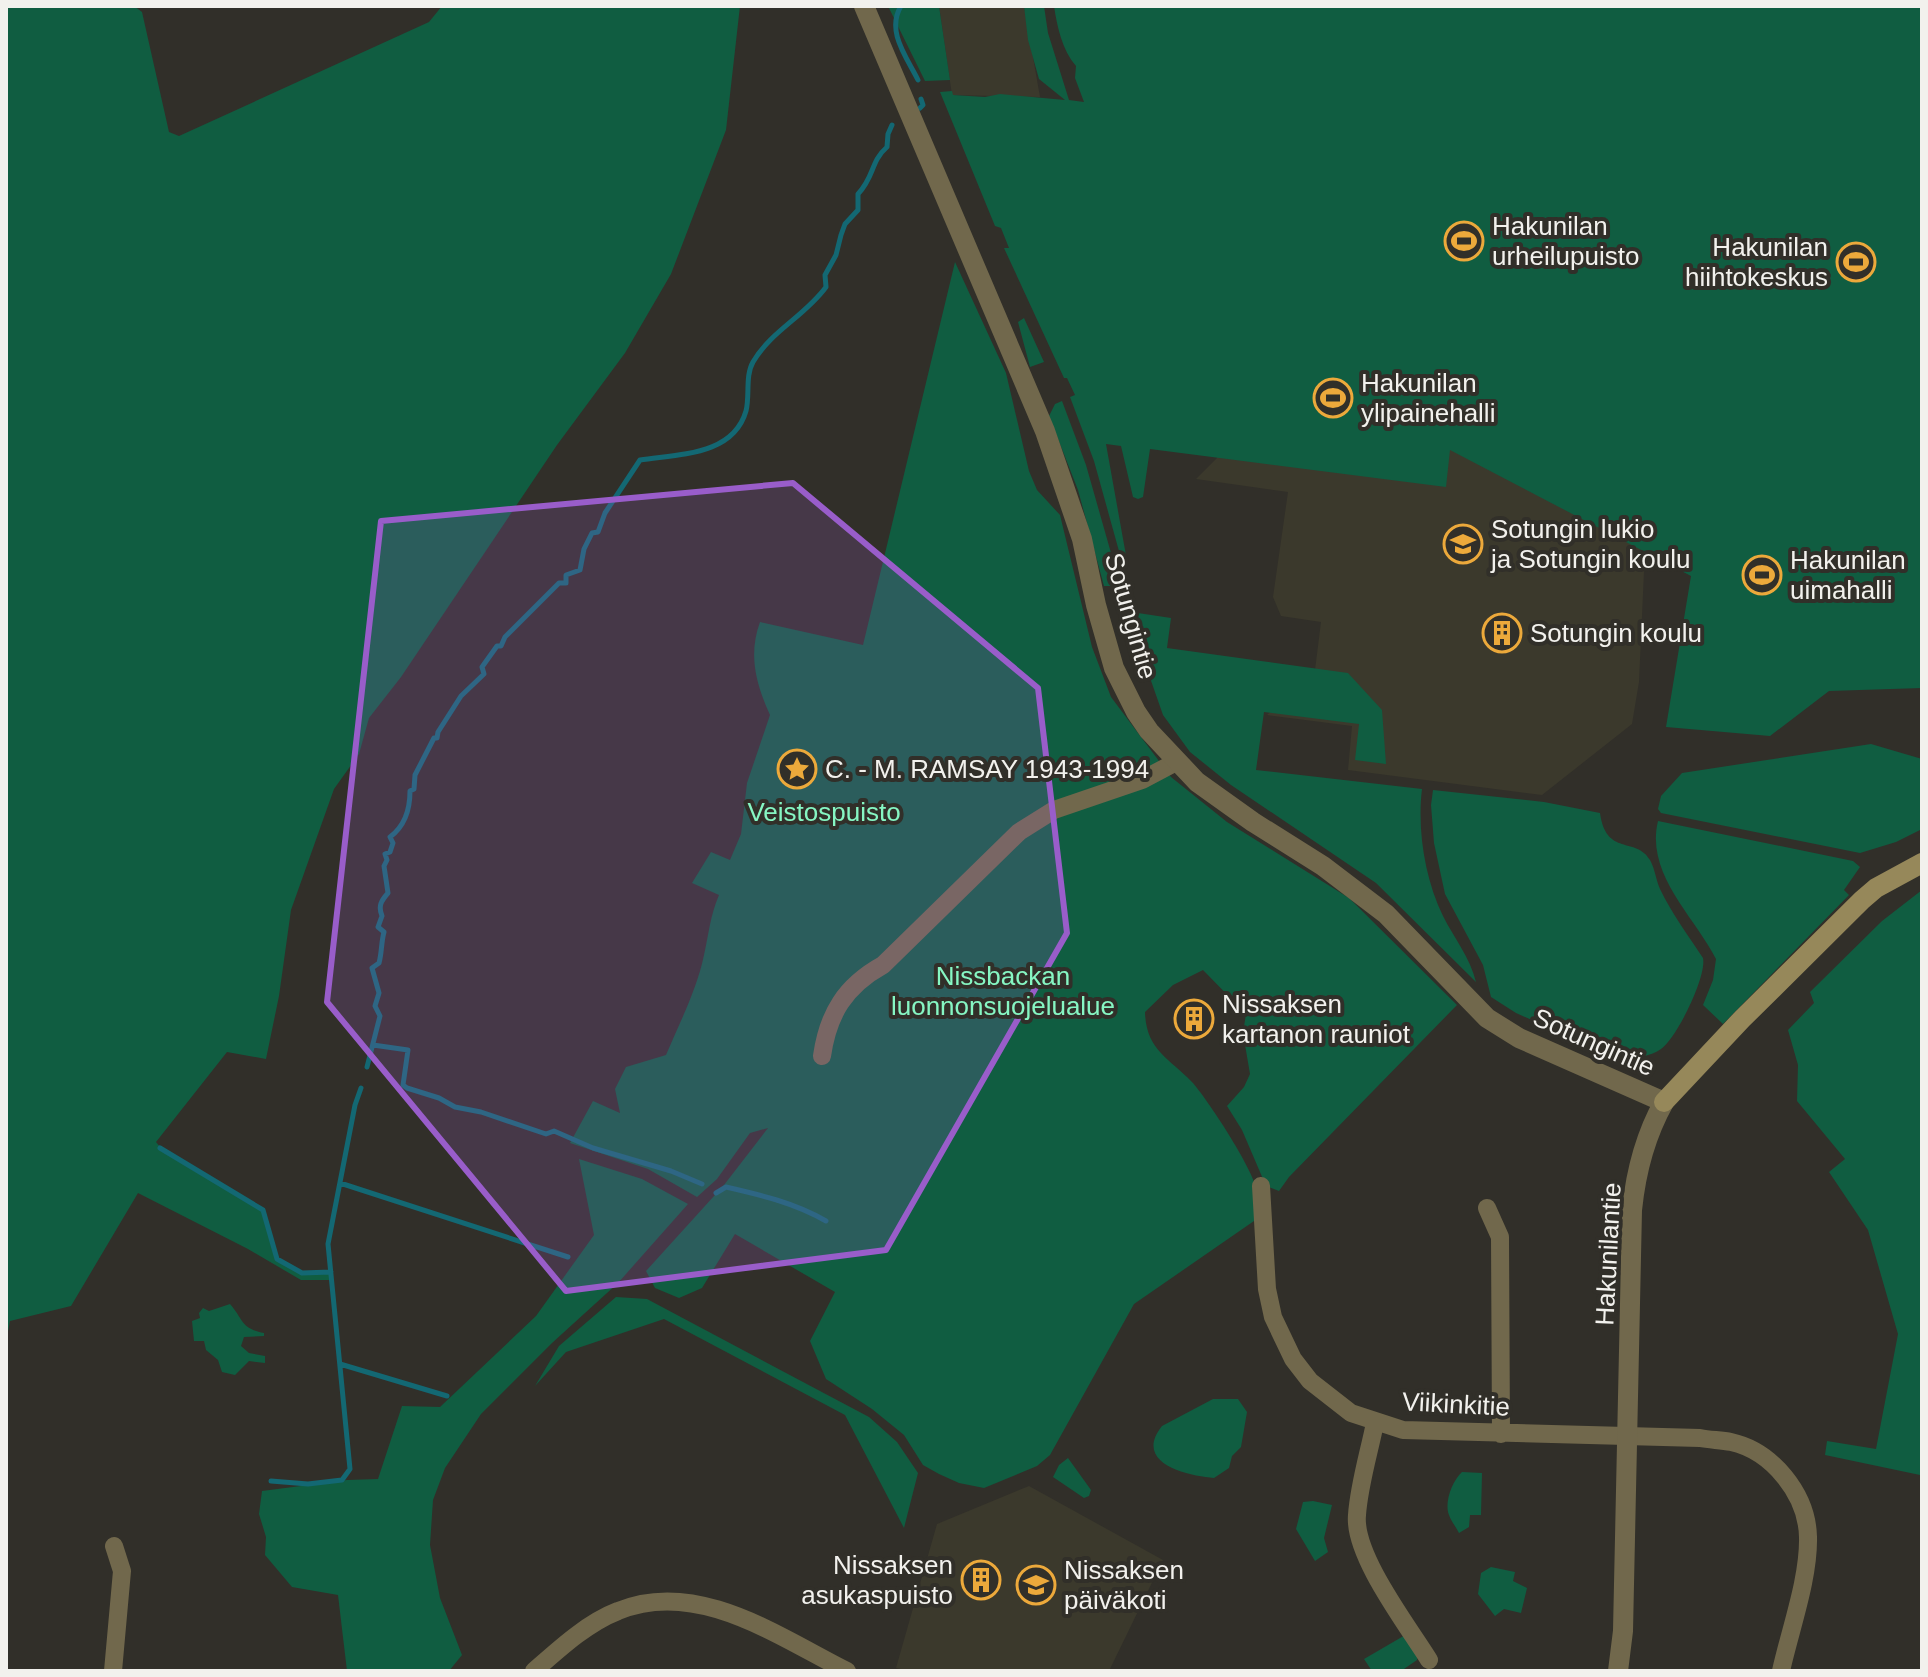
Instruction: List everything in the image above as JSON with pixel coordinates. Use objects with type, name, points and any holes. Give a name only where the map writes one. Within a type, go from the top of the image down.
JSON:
[{"type":"main road","name":"Hakunilantie","points":[[1664,1102],[1862,900],[1876,888],[1922,863]]},
{"type":"street","name":"Sotungintie","points":[[864,6],[1023,376],[1061,474],[1082,539],[1114,668],[1136,712],[1176,762],[1197,782],[1359,891],[1410,937],[1487,1018],[1519,1038],[1664,1102]]},
{"type":"street","points":[[822,1056],[831,1018],[862,977],[883,965],[1019,832],[1054,810],[1142,780],[1176,762]]},
{"type":"street","name":"Hakunilantie","points":[[1618,1671],[1623,1631],[1632,1210],[1641,1153],[1650,1127],[1664,1102]]},
{"type":"street","name":"Viikinkitie","points":[[1261,1186],[1267,1289],[1273,1317],[1283,1340],[1310,1381],[1351,1413],[1403,1430],[1700,1438],[1732,1442],[1752,1450],[1775,1466],[1792,1486],[1803,1510],[1808,1544],[1781,1671]]},
{"type":"street","points":[[1487,1208],[1500,1237],[1501,1434]]},
{"type":"street","points":[[1375,1423],[1357,1516],[1358,1532],[1371,1566],[1429,1660]]},
{"type":"street","points":[[113,1671],[122,1571],[114,1546]]},
{"type":"street","points":[[534,1671],[592,1625],[619,1610],[653,1602],[691,1602],[738,1616],[847,1671]]},
{"type":"highlighted area","points":[[793,483],[1038,688],[1067,933],[886,1250],[566,1291],[327,1002],[381,521]]},
{"type":"shaded area","points":[[939,6],[1024,6],[1040,97],[952,95]]},
{"type":"shaded area","name":"Sotungin lukio ja Sotungin koulu","points":[[1237,310],[1652,395],[1639,682],[1632,724],[1542,795],[1348,770],[1352,726],[1267,715],[1315,670],[1321,622],[1281,616],[1273,597],[1288,492],[1196,479],[1217,458]]},
{"type":"shaded area","name":"Nissaksen päiväkoti","points":[[1029,1486],[1163,1560],[1109,1671],[910,1671],[896,1668],[937,1524]]},
{"type":"green space","points":[[6,6],[134,6],[142,12],[169,132],[179,136],[429,22],[442,6],[740,6],[726,130],[671,274],[625,353],[557,445],[401,677],[369,718],[359,754],[334,789],[291,910],[266,1059],[227,1052],[156,1142],[263,1210],[277,1259],[302,1273],[331,1272],[331,1280],[301,1280],[138,1193],[71,1306],[10,1321],[6,1342]]},
{"type":"green space","points":[[888,6],[939,6],[950,80],[925,81]]},
{"type":"green space","name":"Hakunilan urheilupuisto","points":[[1024,6],[1044,6],[1048,33],[1069,100],[1084,102],[1075,78],[1076,66],[1064,45],[1054,6],[1922,6],[1922,688],[1829,691],[1770,736],[1666,727],[1691,576],[1450,450],[1446,487],[1150,449],[1143,497],[1138,499],[1133,497],[1121,446],[1106,444],[1127,561],[1122,562],[1094,461],[1070,397],[1075,395],[1067,378],[1064,378],[1004,248],[1009,248],[1001,228],[995,226],[940,92],[1065,100],[1039,79],[1028,40]]},
{"type":"green space","points":[[955,262],[1006,373],[1029,471],[1037,490],[1060,515],[1092,647],[1111,697],[1171,777],[1227,822],[1349,898],[1457,1005],[1289,1177],[1279,1191],[1266,1186],[1242,1130],[1227,1106],[1244,1087],[1250,1074],[1243,1033],[1246,1014],[1203,970],[1173,985],[1145,1012],[1146,1025],[1154,1045],[1199,1090],[1247,1166],[1256,1189],[1254,1221],[1134,1304],[1050,1455],[1037,1466],[984,1488],[959,1483],[923,1465],[904,1435],[872,1409],[826,1379],[810,1341],[835,1292],[735,1234],[702,1288],[679,1298],[655,1288],[646,1271],[724,1185],[768,1128],[750,1133],[717,1179],[697,1197],[648,1169],[570,1143],[593,1101],[620,1113],[615,1089],[626,1067],[666,1055],[693,993],[719,895],[692,883],[711,852],[730,860],[741,834],[747,783],[770,715],[755,669],[756,634],[760,622],[863,645]]},
{"type":"green space","points":[[1024,318],[1044,362],[1030,367],[1018,322]]},
{"type":"green space","points":[[1062,401],[1086,465],[1117,574],[1110,586],[1104,586],[1078,490],[1049,416],[1055,404]]},
{"type":"green space","points":[[1138,613],[1171,618],[1167,648],[1348,673],[1382,710],[1386,764],[1355,760],[1359,724],[1264,712],[1256,770],[1422,789],[1422,837],[1431,886],[1476,982],[1376,883],[1231,785],[1190,752],[1163,715],[1136,622]]},
{"type":"green space","points":[[1871,744],[1922,759],[1922,829],[1896,842],[1860,853],[1661,813],[1658,809],[1661,796],[1682,773]]},
{"type":"green space","points":[[1433,790],[1544,802],[1600,813],[1608,836],[1644,853],[1652,863],[1659,886],[1675,916],[1703,958],[1700,979],[1689,1007],[1661,1049],[1624,1061],[1516,1013],[1491,997],[1483,965],[1445,894],[1434,843]]},
{"type":"green space","points":[[1658,821],[1853,861],[1860,867],[1844,890],[1849,895],[1723,1024],[1703,1005],[1713,980],[1716,959],[1665,877],[1656,840]]},
{"type":"green space","points":[[1922,890],[1922,1480],[1920,1475],[1825,1455],[1827,1441],[1876,1449],[1898,1334],[1868,1230],[1829,1172],[1845,1159],[1797,1101],[1798,1065],[1788,1030],[1814,1003],[1810,992],[1882,921]]},
{"type":"green space","points":[[579,1159],[642,1179],[688,1204],[618,1283],[481,1414],[445,1468],[433,1500],[430,1545],[440,1598],[462,1655],[449,1671],[347,1671],[338,1595],[292,1587],[265,1555],[266,1537],[259,1514],[262,1491],[378,1479],[402,1406],[440,1407],[536,1316],[594,1235]]},
{"type":"green space","points":[[616,1297],[647,1299],[869,1417],[897,1442],[918,1473],[904,1528],[845,1415],[664,1319],[566,1352],[535,1386],[559,1346]]},
{"type":"green space","points":[[230,1304],[246,1326],[264,1333],[264,1336],[244,1337],[241,1346],[249,1353],[265,1356],[265,1363],[249,1361],[235,1375],[222,1372],[218,1360],[206,1350],[204,1341],[194,1341],[192,1321],[200,1318],[203,1308],[209,1311]]},
{"type":"green space","points":[[1213,1399],[1238,1399],[1247,1412],[1241,1447],[1232,1456],[1229,1468],[1214,1478],[1167,1466],[1154,1450],[1155,1439],[1162,1426]]},
{"type":"green space","points":[[1068,1458],[1091,1490],[1089,1496],[1084,1498],[1053,1477],[1059,1465]]},
{"type":"green space","points":[[1462,1472],[1482,1473],[1481,1515],[1470,1515],[1469,1527],[1459,1533],[1450,1517],[1448,1498]]},
{"type":"green space","points":[[1303,1502],[1332,1505],[1324,1538],[1328,1552],[1315,1561],[1296,1529]]},
{"type":"green space","points":[[1491,1567],[1515,1572],[1513,1581],[1527,1588],[1521,1613],[1504,1609],[1495,1616],[1478,1594],[1481,1573]]},
{"type":"green space","points":[[1407,1634],[1418,1653],[1417,1660],[1401,1671],[1372,1671],[1364,1659]]},
{"type":"waterway","points":[[901,6],[896,25],[899,43],[918,80]]},
{"type":"waterway","points":[[920,108],[923,105],[921,99]]},
{"type":"waterway","points":[[367,1067],[380,1016],[375,1006],[379,993],[372,968],[379,963],[384,932],[378,927],[382,916],[381,904],[388,893],[385,854],[390,852],[393,843],[390,837],[406,817],[415,775],[434,738],[437,738],[461,696],[484,674],[482,667],[497,646],[501,646],[505,637],[559,583],[566,583],[566,575],[580,570],[584,549],[592,533],[598,532],[605,513],[640,460],[687,454],[717,445],[739,426],[746,411],[749,373],[753,362],[769,341],[826,287],[825,275],[836,255],[845,224],[858,210],[858,194],[887,147],[892,125]]},
{"type":"waterway","points":[[373,1045],[408,1050],[403,1085],[407,1088],[439,1098],[455,1107],[481,1112],[546,1134],[554,1131],[593,1148],[671,1171],[702,1184]]},
{"type":"waterway","points":[[271,1481],[308,1484],[342,1480],[350,1469],[328,1244],[361,1088]]},
{"type":"waterway","points":[[160,1148],[263,1210],[277,1259],[302,1273],[331,1272]]},
{"type":"waterway","points":[[340,1183],[568,1257]]},
{"type":"waterway","points":[[716,1193],[726,1187],[752,1193],[790,1204],[826,1221]]},
{"type":"waterway","points":[[340,1364],[447,1396]]},
{"type":"place","name":"Hakunilan urheilupuisto","points":[[1464,241]]},
{"type":"place","name":"Hakunilan hiihtokeskus","points":[[1856,262]]},
{"type":"place","name":"Hakunilan ylipainehalli","points":[[1333,398]]},
{"type":"place","name":"Sotungin lukio ja Sotungin koulu","points":[[1463,544]]},
{"type":"place","name":"Hakunilan uimahalli","points":[[1762,575]]},
{"type":"place","name":"Sotungin koulu","points":[[1502,633]]},
{"type":"place","name":"C. - M. RAMSAY 1943-1994","points":[[797,769]]},
{"type":"place","name":"Nissaksen kartanon rauniot","points":[[1194,1019]]},
{"type":"place","name":"Nissaksen asukaspuisto","points":[[981,1580]]},
{"type":"place","name":"Nissaksen päiväkoti","points":[[1036,1585]]},
{"type":"park label","name":"Veistospuisto","points":[[824,812]]},
{"type":"park label","name":"Nissbackan luonnonsuojelualue","points":[[1003,991]]}]
